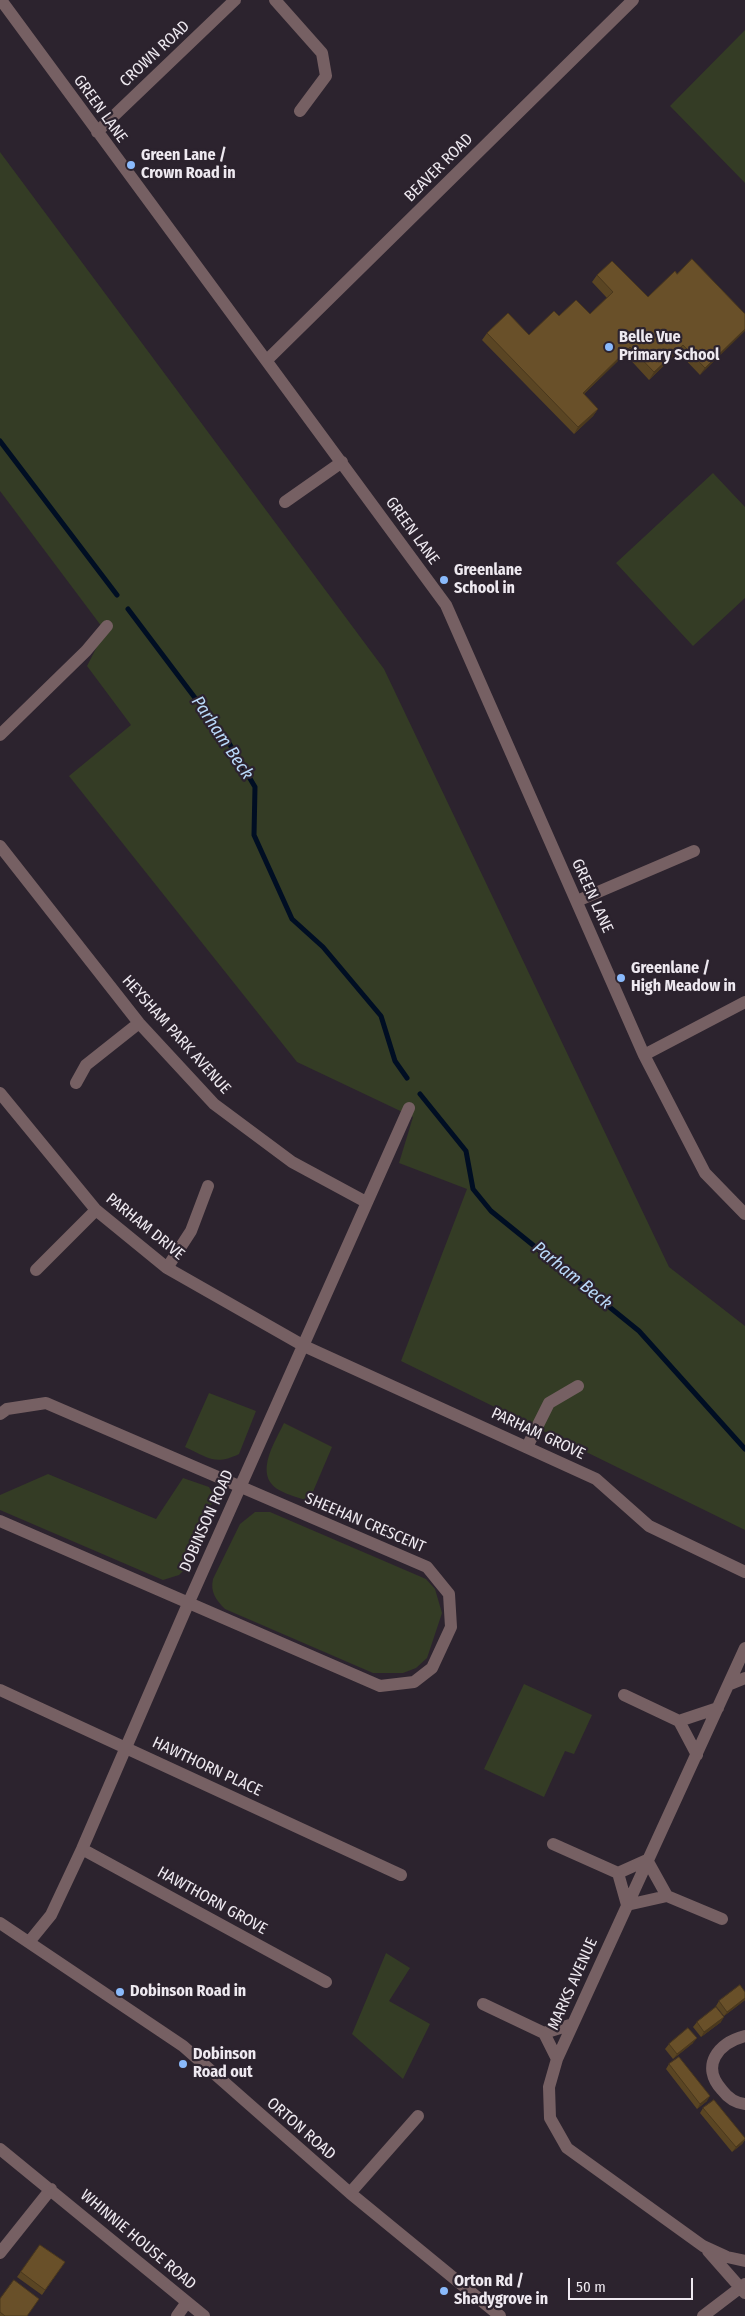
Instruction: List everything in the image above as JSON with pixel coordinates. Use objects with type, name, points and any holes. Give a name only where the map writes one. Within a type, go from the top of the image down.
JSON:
[{"type":"street","name":"GREEN LANE","points":[[1,0],[446,605],[644,1055],[705,1173],[745,1214]]},
{"type":"street","name":"CROWN ROAD","points":[[97,132],[236,0]]},
{"type":"street","points":[[275,0],[322,53],[326,76],[300,111]]},
{"type":"street","name":"BEAVER ROAD","points":[[267,360],[633,0]]},
{"type":"street","points":[[285,502],[342,462]]},
{"type":"street","points":[[0,735],[86,651],[107,626]]},
{"type":"street","name":"HEYSHAM PARK AVENUE","points":[[0,846],[139,1023],[214,1104],[292,1162],[366,1202]]},
{"type":"street","points":[[577,901],[694,851]]},
{"type":"street","points":[[644,1055],[745,1002]]},
{"type":"street","points":[[76,1083],[86,1066],[139,1023]]},
{"type":"street","name":"PARHAM DRIVE","points":[[0,1093],[96,1210],[167,1268],[304,1346]]},
{"type":"street","name":"DOBINSON ROAD","points":[[29,1942],[51,1915],[82,1848],[188,1604],[409,1108]]},
{"type":"street","points":[[167,1268],[191,1231],[208,1186]]},
{"type":"street","points":[[36,1270],[96,1210]]},
{"type":"street","name":"PARHAM GROVE","points":[[304,1346],[596,1479],[649,1526],[745,1572]]},
{"type":"street","points":[[528,1447],[549,1403],[578,1386]]},
{"type":"street","name":"SHEEHAN CRESCENT","points":[[0,1414],[7,1409],[46,1403],[427,1567],[449,1594],[451,1627],[432,1668],[414,1682],[380,1686],[0,1521]]},
{"type":"street","name":"MARKS AVENUE","points":[[744,2288],[703,2246],[567,2148],[550,2118],[549,2087],[557,2059],[745,1648]]},
{"type":"street","points":[[728,1685],[745,1678]]},
{"type":"street","name":"HAWTHORN PLACE","points":[[0,1690],[401,1875]]},
{"type":"street","points":[[624,1695],[679,1721],[697,1755]]},
{"type":"street","points":[[679,1721],[718,1708]]},
{"type":"street","points":[[553,1844],[618,1873],[647,1860],[667,1896]]},
{"type":"street","name":"HAWTHORN GROVE","points":[[82,1848],[326,1982]]},
{"type":"street","points":[[618,1873],[627,1905],[667,1896],[722,1919]]},
{"type":"street","name":"ORTON ROAD","points":[[0,1923],[183,2046],[350,2193],[500,2316]]},
{"type":"street","points":[[483,2004],[544,2033],[557,2059]]},
{"type":"street","points":[[544,2033],[573,2024]]},
{"type":"street","points":[[745,2036],[732,2040],[723,2046],[715,2056],[712,2066],[712,2076],[719,2087],[729,2098],[745,2104]]},
{"type":"street","points":[[350,2193],[418,2116]]},
{"type":"street","name":"WHINNIE HOUSE ROAD","points":[[0,2148],[51,2188],[204,2316]]},
{"type":"street","points":[[0,2253],[51,2188]]},
{"type":"street","name":"MARKS AVENUE","points":[[703,2246],[727,2257],[745,2260]]},
{"type":"street","points":[[703,2316],[744,2288]]},
{"type":"street","points":[[177,2316],[187,2302]]},
{"type":"green space","points":[[745,30],[745,183],[670,106]]},
{"type":"green space","points":[[0,152],[384,669],[669,1267],[745,1326],[745,1530],[401,1361],[467,1189],[399,1163],[413,1117],[297,1062],[69,776],[131,725],[87,666],[105,631],[0,491]]},
{"type":"green space","points":[[713,473],[745,507],[745,598],[693,646],[616,563]]},
{"type":"green space","points":[[209,1393],[256,1411],[239,1454],[231,1458],[211,1459],[185,1447]]},
{"type":"green space","points":[[284,1423],[332,1447],[309,1501],[279,1490],[271,1484],[268,1476],[268,1458]]},
{"type":"green space","points":[[48,1474],[156,1519],[183,1478],[209,1487],[213,1495],[212,1503],[185,1569],[179,1575],[163,1580],[0,1510],[0,1495]]},
{"type":"green space","points":[[255,1512],[270,1512],[426,1579],[435,1589],[442,1613],[427,1658],[416,1668],[403,1673],[373,1673],[225,1609],[215,1596],[212,1588],[213,1579],[240,1524]]},
{"type":"green space","points":[[524,1684],[592,1715],[574,1754],[565,1751],[544,1797],[484,1769]]},
{"type":"green space","points":[[386,1953],[410,1968],[389,2001],[430,2024],[403,2079],[352,2034]]},
{"type":"building","name":"Belle Vue Primary School","points":[[692,259],[745,314],[745,329],[705,368],[683,345],[654,372],[630,347],[583,393],[598,409],[578,427],[487,333],[508,313],[529,335],[554,311],[559,316],[576,300],[590,314],[613,292],[597,275],[612,261],[648,297],[675,271],[677,274]]},
{"type":"building","points":[[740,1985],[745,1992],[745,1998],[727,2012],[719,2001]]},
{"type":"building","points":[[716,2007],[724,2017],[704,2032],[697,2022]]},
{"type":"building","points":[[688,2028],[697,2038],[677,2054],[669,2044]]},
{"type":"building","points":[[679,2057],[710,2096],[700,2104],[669,2064]]},
{"type":"building","points":[[714,2100],[745,2138],[736,2147],[703,2108]]},
{"type":"building","points":[[40,2245],[65,2262],[45,2290],[21,2272]]},
{"type":"building","points":[[14,2280],[39,2299],[27,2316],[5,2316],[0,2312],[0,2299]]},
{"type":"waterway","name":"Parham Beck","points":[[0,441],[117,595]]},
{"type":"waterway","name":"Parham Beck","points":[[128,609],[229,743],[255,787],[254,835],[292,919],[323,947],[381,1016],[395,1061],[407,1078]]},
{"type":"waterway","name":"Parham Beck","points":[[420,1094],[466,1151],[473,1189],[491,1211],[639,1331],[745,1449]]},
{"type":"place","name":"Green Lane / Crown Road in","points":[[131,165]]},
{"type":"place","name":"Belle Vue Primary School","points":[[609,347]]},
{"type":"place","name":"Greenlane School in","points":[[444,580]]},
{"type":"place","name":"Greenlane / High Meadow in","points":[[621,978]]},
{"type":"place","name":"Dobinson Road in","points":[[120,1992]]},
{"type":"place","name":"Dobinson Road out","points":[[183,2064]]},
{"type":"place","name":"Orton Rd / Shadygrove in","points":[[444,2291]]}]
